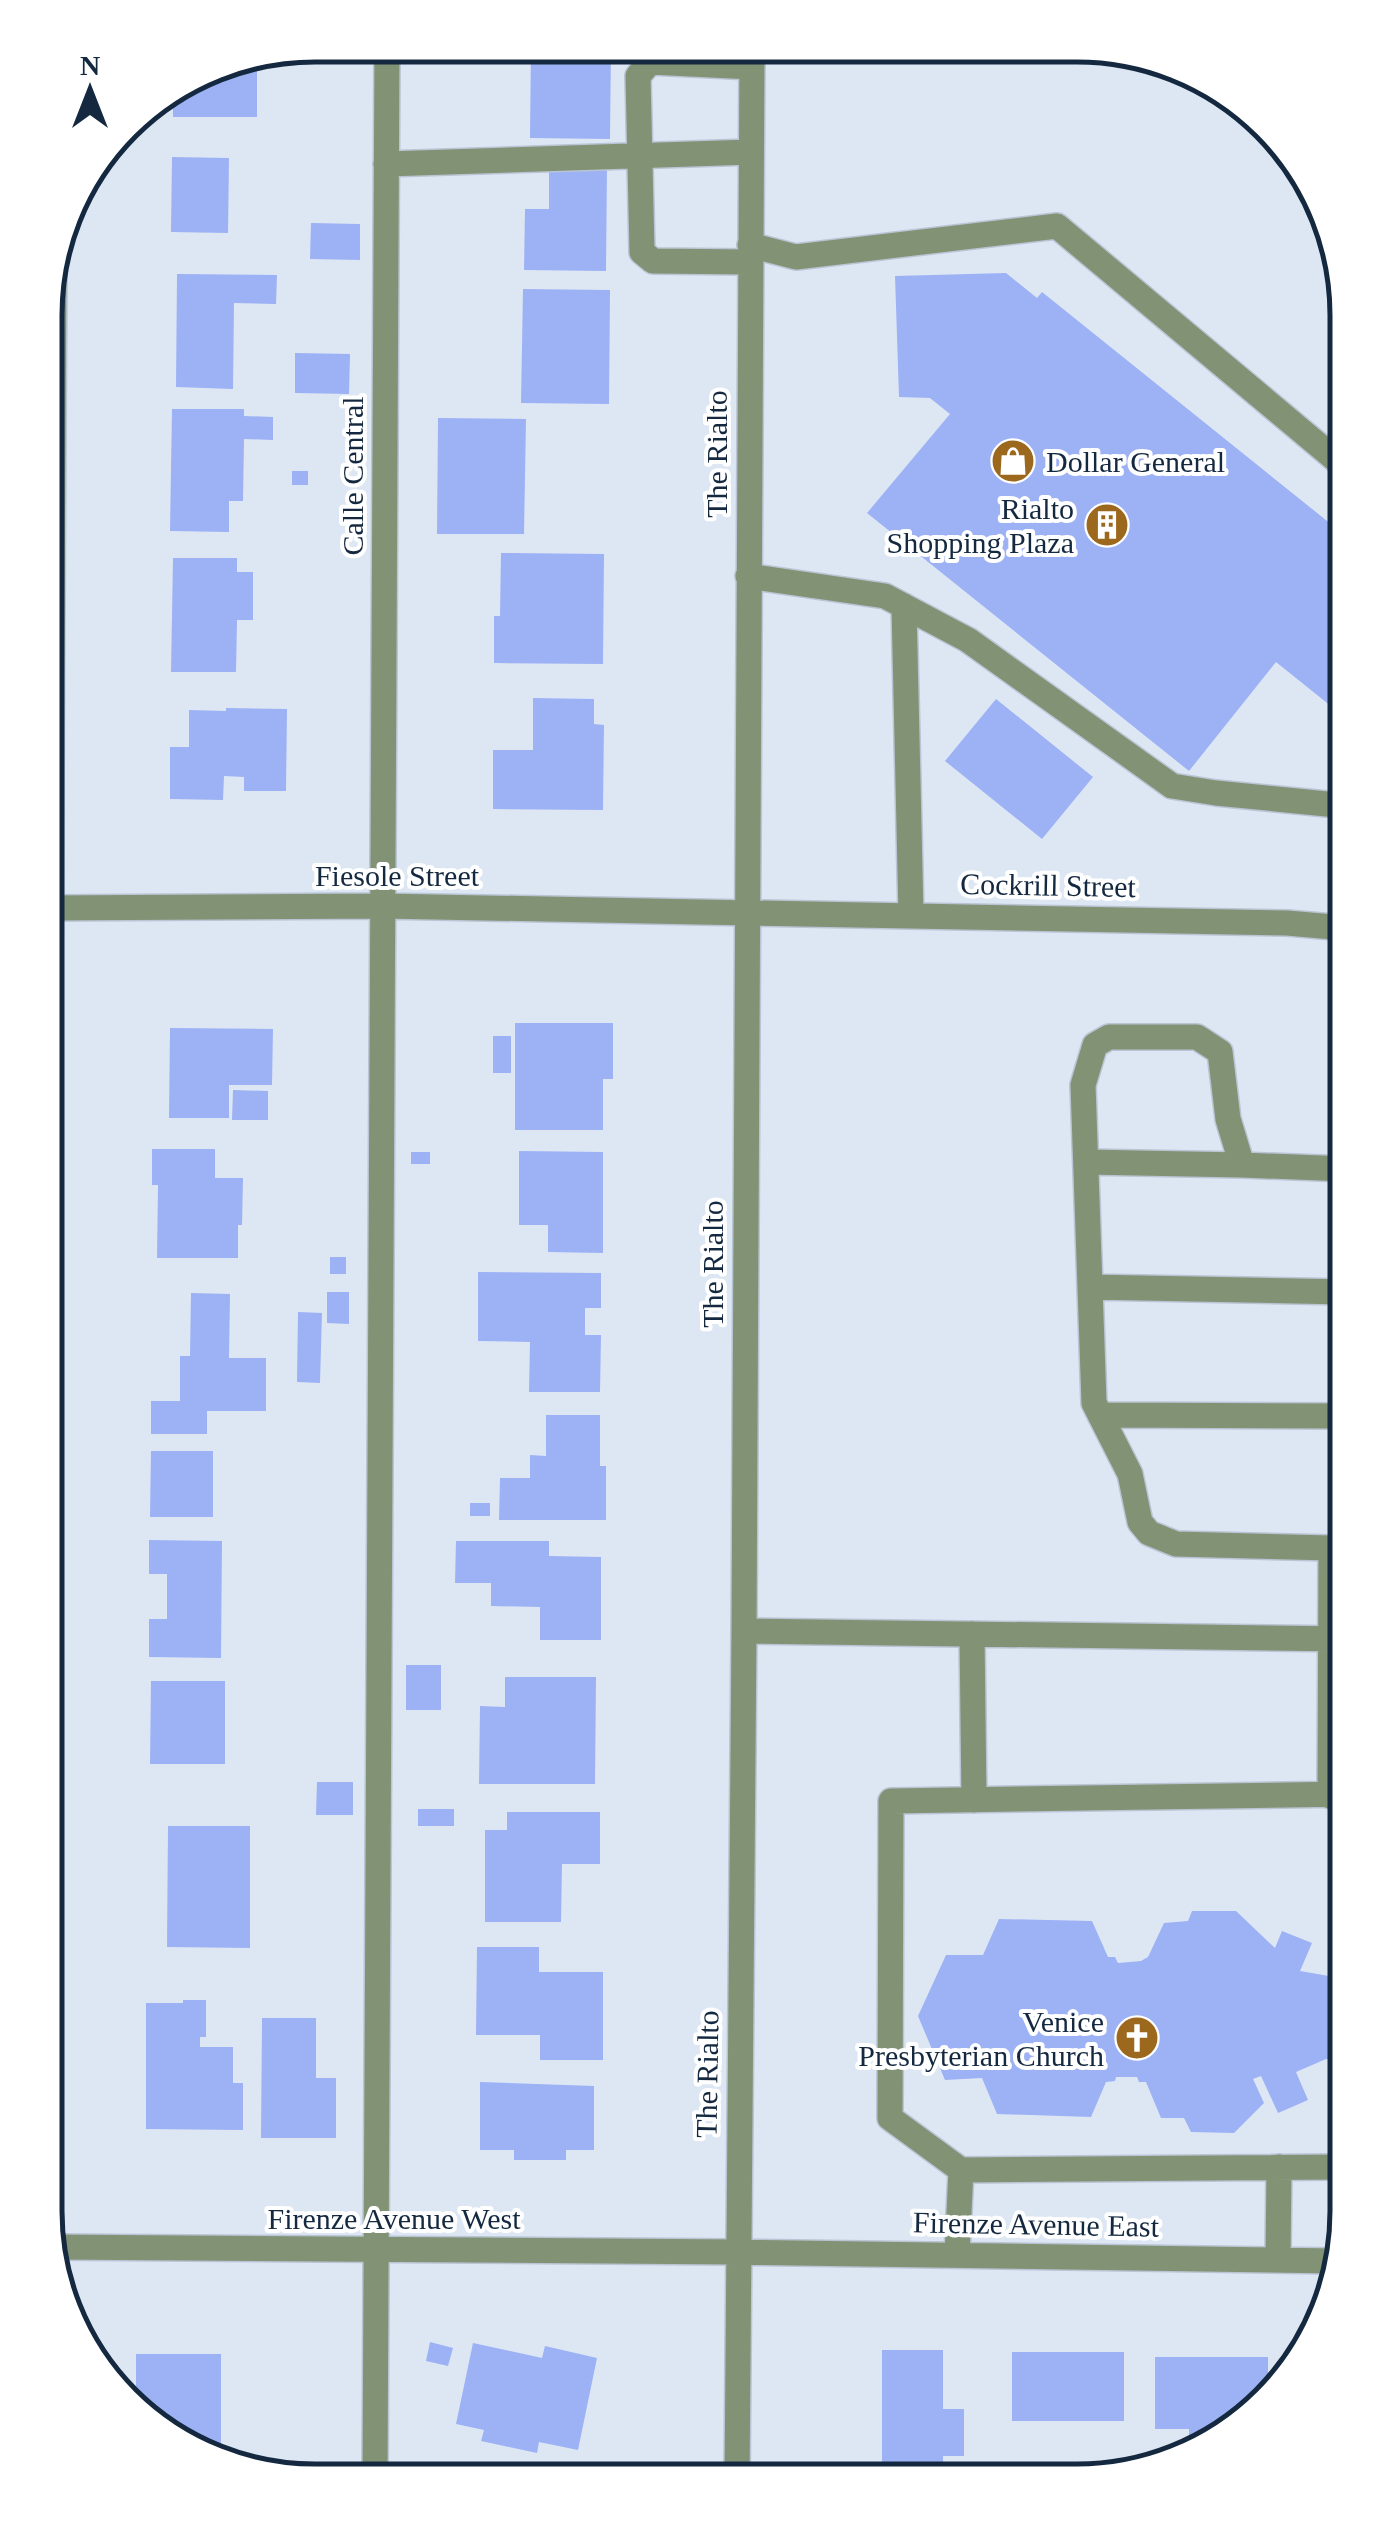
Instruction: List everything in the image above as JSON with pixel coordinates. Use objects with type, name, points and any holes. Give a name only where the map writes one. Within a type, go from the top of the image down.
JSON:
[{"type":"street","name":"The Rialto","points":[[737,2464],[752,62]]},
{"type":"street","name":"Calle Central","points":[[375,2464],[387,63]]},
{"type":"street","points":[[650,63],[638,76],[642,252],[654,261],[750,253],[796,257],[1057,226],[1330,455]]},
{"type":"street","points":[[386,164],[751,152]]},
{"type":"street","points":[[748,576],[885,596],[968,640],[1172,786],[1330,804]]},
{"type":"street","points":[[904,606],[910,915]]},
{"type":"street","name":"Fiesole Street","points":[[62,908],[383,906],[746,912]]},
{"type":"street","name":"Cockrill Street","points":[[746,912],[1330,927]]},
{"type":"street","points":[[1242,1165],[1228,1120],[1220,1052],[1197,1037],[1109,1037],[1095,1045],[1084,1085],[1094,1403],[1130,1474],[1140,1522],[1149,1533],[1176,1544],[1329,1548]]},
{"type":"street","points":[[1086,1162],[1330,1169]]},
{"type":"street","points":[[1090,1287],[1329,1292]]},
{"type":"street","points":[[1100,1415],[1329,1416]]},
{"type":"street","points":[[744,1631],[1329,1639]]},
{"type":"street","points":[[972,1634],[974,1800]]},
{"type":"street","points":[[1329,1795],[891,1801],[890,2118],[961,2170],[1329,2167]]},
{"type":"street","points":[[1278,2260],[1279,2167]]},
{"type":"street","points":[[957,2255],[961,2170]]},
{"type":"street","name":"Firenze Avenue West","points":[[65,2248],[737,2252]]},
{"type":"street","name":"Firenze Avenue East","points":[[737,2252],[1325,2261]]},
{"type":"building","points":[[531,63],[611,63],[610,139],[530,138]]},
{"type":"building","points":[[257,69],[257,117],[173,117],[175,105],[219,82]]},
{"type":"building","points":[[172,157],[229,158],[228,233],[171,232]]},
{"type":"building","points":[[549,165],[607,165],[606,271],[524,270],[525,209],[549,209]]},
{"type":"building","points":[[311,223],[360,224],[360,260],[310,259]]},
{"type":"building","name":"Rialto Shopping Plaza","points":[[1006,273],[1037,298],[1042,292],[1330,523],[1330,705],[1276,662],[1189,771],[867,513],[950,414],[930,398],[899,397],[895,276]]},
{"type":"building","points":[[177,274],[277,275],[276,304],[234,303],[233,389],[176,387]]},
{"type":"building","points":[[523,289],[610,290],[609,404],[521,403]]},
{"type":"building","points":[[295,353],[350,354],[349,394],[295,393]]},
{"type":"building","points":[[172,409],[244,409],[244,416],[273,417],[273,440],[244,439],[243,501],[229,501],[229,532],[170,531]]},
{"type":"building","points":[[438,418],[526,419],[524,534],[437,534]]},
{"type":"building","points":[[292,471],[308,471],[308,485],[292,485]]},
{"type":"building","points":[[501,553],[604,554],[603,664],[494,663],[494,616],[500,616]]},
{"type":"building","points":[[173,558],[237,558],[237,572],[253,572],[253,620],[237,620],[236,672],[171,672]]},
{"type":"building","points":[[533,698],[594,699],[594,724],[604,725],[603,810],[493,809],[493,750],[533,750]]},
{"type":"building","points":[[996,699],[1093,777],[1042,839],[945,761]]},
{"type":"building","points":[[287,709],[286,791],[244,791],[244,777],[224,776],[223,800],[170,799],[170,747],[189,747],[189,710]]},
{"type":"building","points":[[515,1023],[613,1023],[613,1079],[603,1079],[603,1130],[515,1130]]},
{"type":"building","points":[[170,1028],[273,1029],[272,1085],[229,1085],[229,1118],[169,1118]]},
{"type":"building","points":[[493,1036],[511,1036],[511,1073],[493,1073]]},
{"type":"building","points":[[233,1090],[268,1091],[268,1120],[232,1120]]},
{"type":"building","points":[[152,1149],[215,1149],[215,1178],[243,1178],[238,1258],[157,1258],[158,1185],[152,1185]]},
{"type":"building","points":[[519,1151],[603,1152],[603,1253],[548,1252],[548,1225],[519,1225]]},
{"type":"building","points":[[411,1152],[430,1152],[430,1164],[411,1164]]},
{"type":"building","points":[[330,1257],[346,1257],[346,1274],[330,1274]]},
{"type":"building","points":[[478,1272],[601,1273],[601,1308],[585,1308],[585,1335],[601,1335],[600,1392],[529,1392],[530,1342],[478,1341]]},
{"type":"building","points":[[327,1292],[349,1292],[349,1324],[327,1323]]},
{"type":"building","points":[[191,1293],[230,1294],[229,1358],[266,1358],[266,1411],[207,1411],[207,1434],[151,1434],[151,1401],[180,1401],[180,1356],[190,1356]]},
{"type":"building","points":[[298,1312],[322,1313],[320,1383],[297,1382]]},
{"type":"building","points":[[546,1415],[600,1415],[600,1466],[606,1466],[606,1520],[499,1520],[500,1478],[530,1478],[530,1455],[546,1456]]},
{"type":"building","points":[[151,1451],[213,1451],[213,1517],[150,1517]]},
{"type":"building","points":[[470,1503],[490,1503],[490,1516],[470,1516]]},
{"type":"building","points":[[149,1540],[222,1541],[221,1658],[149,1657],[149,1619],[167,1619],[167,1574],[149,1574]]},
{"type":"building","points":[[456,1541],[549,1541],[549,1556],[601,1557],[601,1640],[540,1640],[540,1607],[491,1606],[491,1583],[455,1583]]},
{"type":"building","points":[[406,1665],[441,1665],[441,1710],[406,1710]]},
{"type":"building","points":[[505,1677],[596,1677],[595,1784],[479,1784],[480,1706],[505,1707]]},
{"type":"building","points":[[151,1681],[225,1681],[225,1764],[150,1764]]},
{"type":"building","points":[[317,1782],[353,1782],[353,1815],[316,1815]]},
{"type":"building","points":[[418,1809],[454,1809],[454,1826],[418,1826]]},
{"type":"building","points":[[507,1812],[600,1812],[600,1864],[562,1864],[561,1922],[485,1922],[485,1830],[507,1830]]},
{"type":"building","points":[[168,1826],[250,1826],[250,1948],[167,1947]]},
{"type":"building","name":"Venice Presbyterian Church","points":[[1192,1911],[1236,1911],[1275,1948],[1282,1931],[1312,1943],[1300,1971],[1329,1976],[1329,2060],[1296,2072],[1308,2100],[1278,2113],[1261,2076],[1253,2079],[1264,2103],[1234,2133],[1191,2132],[1184,2118],[1161,2118],[1146,2082],[1139,2082],[1137,2077],[1116,2077],[1115,2081],[1106,2082],[1091,2117],[997,2114],[982,2078],[945,2080],[918,2016],[946,1955],[983,1955],[999,1919],[1092,1921],[1108,1957],[1115,1957],[1118,1963],[1148,1957],[1164,1923],[1188,1921]]},
{"type":"building","points":[[477,1947],[539,1947],[539,1972],[603,1972],[603,2060],[540,2060],[540,2035],[476,2035]]},
{"type":"building","points":[[206,2000],[206,2037],[200,2037],[200,2047],[233,2047],[233,2083],[243,2083],[243,2130],[146,2129],[146,2003]]},
{"type":"building","points":[[262,2018],[316,2018],[316,2078],[336,2078],[336,2138],[261,2138]]},
{"type":"building","points":[[480,2082],[594,2086],[594,2150],[566,2150],[566,2160],[514,2160],[514,2150],[480,2150]]},
{"type":"building","points":[[430,2342],[453,2348],[448,2366],[426,2361]]},
{"type":"building","points":[[473,2343],[542,2358],[545,2346],[597,2358],[578,2450],[539,2442],[537,2453],[481,2441],[484,2430],[456,2424]]},
{"type":"building","points":[[882,2350],[943,2350],[943,2409],[964,2409],[964,2456],[943,2456],[943,2464],[882,2464]]},
{"type":"building","points":[[1012,2352],[1124,2352],[1124,2421],[1012,2421]]},
{"type":"building","points":[[136,2354],[221,2354],[221,2446],[189,2431],[136,2389]]},
{"type":"building","points":[[1155,2357],[1268,2357],[1268,2375],[1230,2412],[1203,2431],[1189,2438],[1189,2429],[1155,2429]]},
{"type":"place","name":"Dollar General","points":[[1013,461]]},
{"type":"place","name":"Rialto Shopping Plaza","points":[[1107,525]]},
{"type":"place","name":"Venice Presbyterian Church","points":[[1137,2038]]}]
